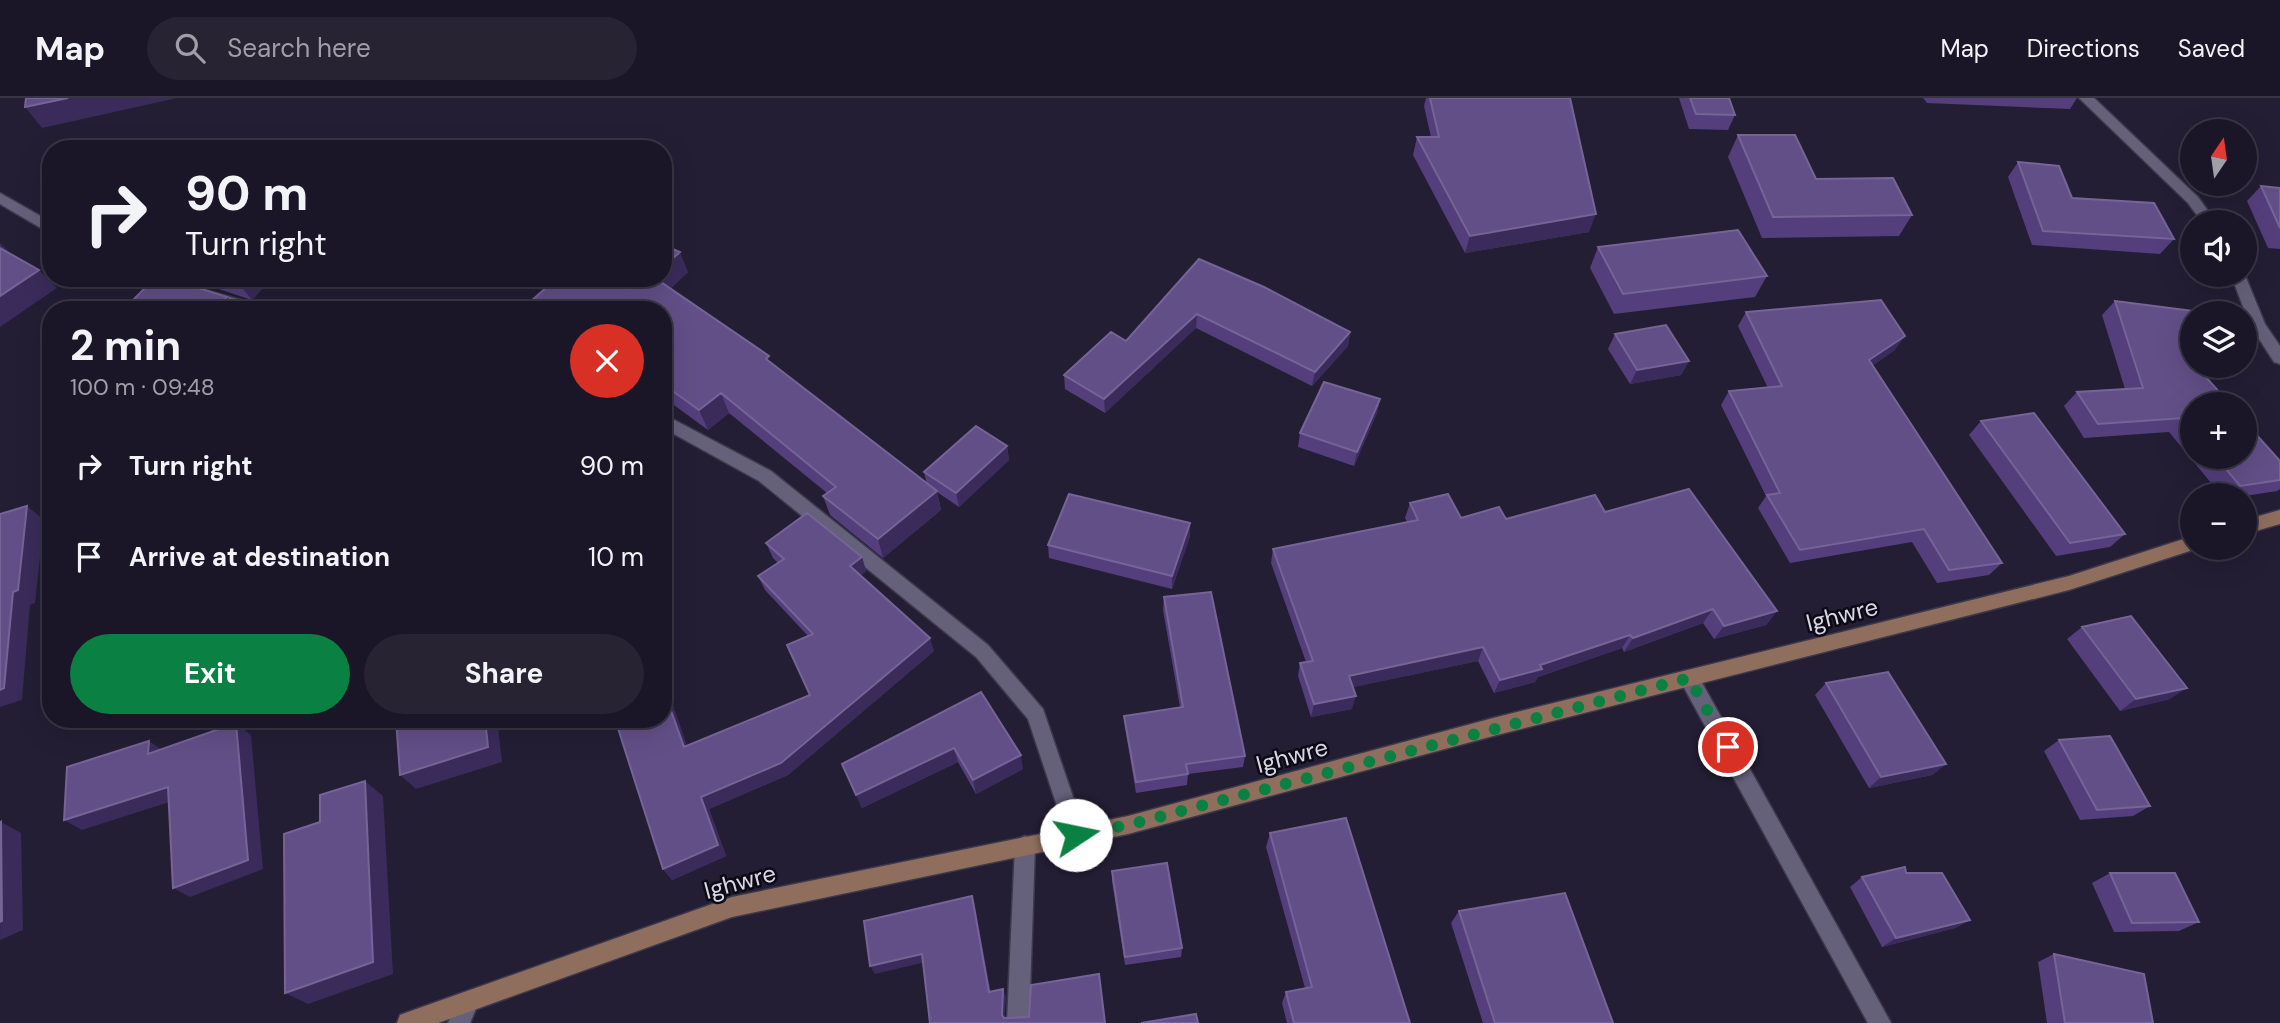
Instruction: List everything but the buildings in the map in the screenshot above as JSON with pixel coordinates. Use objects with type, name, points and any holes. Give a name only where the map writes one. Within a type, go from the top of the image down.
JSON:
[{"type":"street","points":[[2086,98],[2200,210]]},
{"type":"street","points":[[0,198],[42,224]]},
{"type":"street","points":[[2243,287],[2258,325],[2280,358]]},
{"type":"street","points":[[188,290],[226,301]]},
{"type":"street","points":[[672,425],[765,476],[982,651],[1036,715],[1076,835]]},
{"type":"street","points":[[2257,524],[2280,517]]},
{"type":"street","name":"Ighwre","points":[[408,1023],[732,907],[1128,825],[1689,678],[2069,583],[2180,547]]},
{"type":"street","points":[[1689,678],[1880,1023]]},
{"type":"street","points":[[1018,1023],[1025,846]]},
{"type":"street","points":[[459,1023],[468,1002]]},
{"type":"route","points":[[1076,835],[1128,825],[1497,726],[1689,678],[1728,747]]}]
